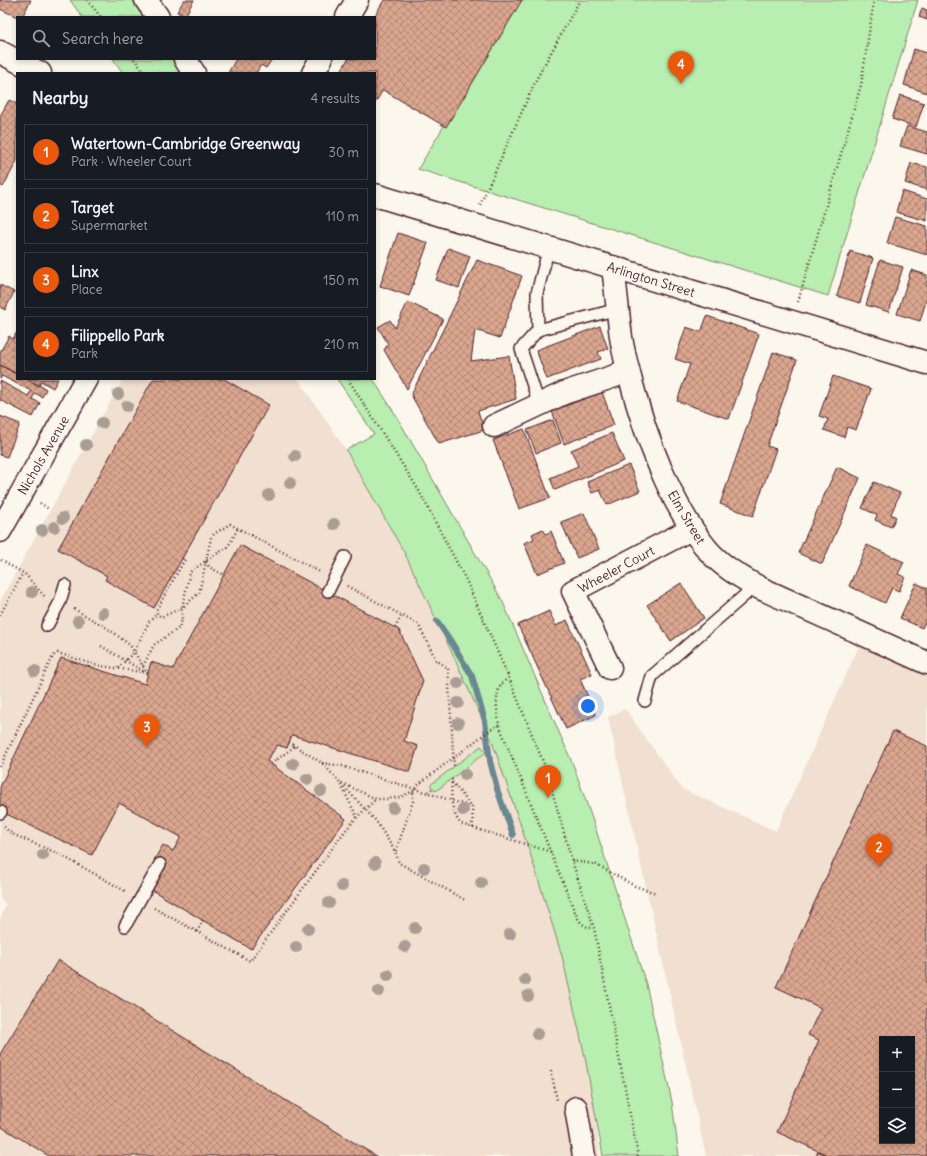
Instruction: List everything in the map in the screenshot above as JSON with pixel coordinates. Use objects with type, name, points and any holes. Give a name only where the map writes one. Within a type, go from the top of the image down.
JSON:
[{"type":"street","points":[[146,0],[157,16]]},
{"type":"street","points":[[348,16],[357,0]]},
{"type":"street","points":[[0,52],[38,72]]},
{"type":"street","points":[[186,60],[193,72]]},
{"type":"street","points":[[314,72],[320,60]]},
{"type":"street","name":"Arlington Street","points":[[376,195],[927,363]]},
{"type":"street","name":"Elm Street","points":[[613,267],[621,338],[638,409],[668,485],[691,528],[707,550],[722,564],[760,588],[927,663]]},
{"type":"street","points":[[494,426],[564,393],[615,376],[628,369]]},
{"type":"street","name":"Nichols Avenue","points":[[1,525],[85,380]]},
{"type":"street","name":"Wheeler Court","points":[[610,668],[573,592],[691,528]]},
{"type":"street","points":[[567,1106],[584,1156]]},
{"type":"lane","points":[[538,330],[537,292],[549,247]]},
{"type":"lane","points":[[539,404],[522,349],[538,330],[618,309]]},
{"type":"lane","points":[[328,591],[345,557]]},
{"type":"lane","points":[[645,701],[652,676],[745,595],[751,583]]},
{"type":"lane","points":[[47,626],[60,602],[65,585]]},
{"type":"lane","points":[[125,926],[160,864]]},
{"type":"path","points":[[87,0],[100,16]]},
{"type":"path","points":[[471,224],[538,78],[580,0]]},
{"type":"path","points":[[792,322],[861,85],[874,0]]},
{"type":"path","points":[[135,60],[144,72]]},
{"type":"path","points":[[349,380],[418,489],[466,580],[509,678],[546,769],[572,861],[594,928],[638,1156]]},
{"type":"path","points":[[35,500],[50,509]]},
{"type":"path","points":[[157,614],[160,616],[182,608],[199,594],[211,538],[214,534],[230,524],[238,528],[418,624],[436,660],[448,668],[454,767]]},
{"type":"path","points":[[143,666],[154,645],[179,628],[182,620],[182,608],[190,572],[228,547],[238,528]]},
{"type":"path","points":[[117,668],[134,652],[149,622],[157,614],[157,609],[161,599],[185,559],[182,558]]},
{"type":"path","points":[[1,560],[23,573],[45,597]]},
{"type":"path","points":[[206,562],[209,566],[224,575]]},
{"type":"path","points":[[0,616],[23,573]]},
{"type":"path","points":[[74,609],[130,645],[148,673]]},
{"type":"path","points":[[395,628],[402,615]]},
{"type":"path","points":[[101,646],[148,673]]},
{"type":"path","points":[[0,767],[53,656],[56,654],[58,653],[95,665],[148,673]]},
{"type":"path","points":[[509,678],[501,685],[496,701],[500,725],[580,923],[589,928],[594,928]]},
{"type":"path","points":[[339,782],[376,799],[387,800],[401,797],[413,790],[490,730],[500,725]]},
{"type":"path","points":[[289,742],[322,763],[365,810],[386,834],[395,851],[399,863],[465,900]]},
{"type":"path","points":[[271,764],[295,746]]},
{"type":"path","points":[[322,763],[342,766],[413,790],[428,792],[472,807]]},
{"type":"path","points":[[474,830],[472,807],[452,780],[454,815],[461,824],[474,830],[551,852]]},
{"type":"path","points":[[339,782],[356,817]]},
{"type":"path","points":[[428,792],[433,788]]},
{"type":"path","points":[[395,851],[413,801],[413,790]]},
{"type":"path","points":[[0,816],[12,834],[59,854],[250,961],[356,817],[376,799]]},
{"type":"path","points":[[572,861],[595,864],[635,886],[656,893]]},
{"type":"path","points":[[197,932],[203,920]]},
{"type":"path","points":[[551,1071],[567,1106]]},
{"type":"shaded area","points":[[122,380],[299,380],[346,450],[406,557],[475,702],[512,793],[562,956],[585,1057],[594,1105],[600,1156],[0,1156],[0,920],[6,904],[0,899],[0,601]]},
{"type":"shaded area","points":[[864,635],[927,663],[927,1156],[706,1156],[608,717],[625,709],[682,789],[776,831]]},
{"type":"green space","points":[[70,0],[132,0],[143,16],[81,16]]},
{"type":"green space","points":[[519,0],[918,0],[828,296],[418,169]]},
{"type":"green space","points":[[114,60],[173,60],[180,72],[122,72]]},
{"type":"green space","points":[[338,380],[374,380],[397,417],[502,600],[574,767],[646,984],[672,1102],[679,1156],[603,1156],[585,1057],[562,956],[530,853],[492,741],[405,554],[346,450],[374,434]]},
{"type":"green space","points":[[481,746],[486,752],[436,791],[430,785]]},
{"type":"building","points":[[0,0],[31,0],[23,16],[16,17],[0,9]]},
{"type":"building","points":[[184,0],[194,0],[185,16],[177,12]]},
{"type":"building","points":[[384,0],[522,0],[446,127],[383,90],[376,101],[376,72],[341,72],[347,60],[376,60],[376,16],[375,16]]},
{"type":"building","points":[[922,8],[927,10],[927,20],[919,17]]},
{"type":"building","points":[[914,49],[927,53],[927,93],[904,85]]},
{"type":"building","points":[[235,60],[271,60],[266,68],[261,65],[257,72],[229,72]]},
{"type":"building","points":[[900,95],[924,103],[916,127],[892,119]]},
{"type":"building","points":[[9,100],[16,104],[16,163],[3,187],[0,185],[0,116]]},
{"type":"building","points":[[907,126],[927,132],[927,154],[900,146]]},
{"type":"building","points":[[911,163],[927,167],[927,190],[905,183]]},
{"type":"building","points":[[902,191],[927,199],[927,221],[896,212]]},
{"type":"building","points":[[895,217],[927,226],[927,255],[887,243]]},
{"type":"building","points":[[398,233],[428,243],[409,296],[380,286]]},
{"type":"building","points":[[448,248],[470,256],[459,288],[436,280]]},
{"type":"building","points":[[850,251],[873,258],[860,303],[837,296]]},
{"type":"building","points":[[477,260],[522,276],[500,338],[475,330],[471,361],[509,356],[516,399],[478,411],[484,430],[439,444],[411,395]]},
{"type":"building","points":[[880,260],[903,267],[889,312],[866,305]]},
{"type":"building","points":[[911,270],[927,275],[927,298],[920,321],[897,314]]},
{"type":"building","points":[[0,285],[14,292],[5,310],[0,307]]},
{"type":"building","points":[[408,302],[443,319],[407,389],[384,350],[388,344],[378,327],[390,320],[395,328]]},
{"type":"building","points":[[707,316],[759,334],[729,419],[677,401],[690,364],[675,359],[686,327],[701,332]]},
{"type":"building","points":[[600,326],[608,349],[598,352],[601,359],[547,379],[536,350]]},
{"type":"building","points":[[16,334],[16,373],[0,365],[0,352],[9,336],[13,339]]},
{"type":"building","points":[[773,352],[797,360],[767,446],[776,449],[753,516],[720,504]]},
{"type":"building","points":[[0,365],[16,373],[16,380],[29,380],[46,389],[42,397],[35,393],[32,399],[40,403],[33,417],[0,400],[0,381],[28,396],[31,391],[2,376],[0,379]]},
{"type":"building","points":[[833,376],[871,389],[856,430],[847,427],[844,437],[824,430],[828,419],[819,416]]},
{"type":"building","points":[[29,380],[57,380],[53,388],[41,381],[39,386]]},
{"type":"building","points":[[152,380],[226,380],[269,405],[154,608],[105,580],[107,576],[58,549]]},
{"type":"building","points":[[602,392],[614,425],[564,444],[552,411]]},
{"type":"building","points":[[0,416],[20,424],[7,457],[0,455]]},
{"type":"building","points":[[553,420],[561,443],[536,453],[527,430]]},
{"type":"building","points":[[524,429],[550,498],[519,509],[493,440]]},
{"type":"building","points":[[612,433],[624,461],[555,490],[550,478],[578,466],[571,450]]},
{"type":"building","points":[[629,465],[640,491],[607,505],[600,490],[592,493],[587,482]]},
{"type":"building","points":[[837,467],[860,478],[822,564],[798,553]]},
{"type":"building","points":[[874,482],[900,493],[891,514],[896,517],[891,527],[875,520],[877,515],[862,508]]},
{"type":"building","points":[[584,513],[599,549],[577,558],[561,522]]},
{"type":"building","points":[[543,529],[546,534],[551,531],[564,563],[537,574],[524,543],[534,539],[532,534]]},
{"type":"building","points":[[240,545],[399,630],[423,681],[404,741],[418,746],[410,772],[292,735],[287,748],[277,745],[267,761],[346,819],[251,949],[152,890],[165,866],[154,860],[163,845],[173,851],[181,837],[119,803],[92,855],[0,811],[0,787],[61,658],[145,684],[151,662],[173,669]]},
{"type":"building","points":[[867,545],[904,562],[898,574],[905,577],[899,591],[892,588],[885,603],[849,586]]},
{"type":"building","points":[[681,583],[704,618],[671,641],[647,605]]},
{"type":"building","points":[[916,583],[927,588],[927,618],[922,628],[900,618]]},
{"type":"building","points":[[549,611],[556,626],[567,620],[592,674],[580,679],[596,715],[566,729],[518,625]]},
{"type":"building","points":[[893,731],[927,746],[927,1156],[829,1156],[777,1132],[819,1040],[808,1035],[821,1008],[776,987]]},
{"type":"building","points":[[58,960],[376,1156],[49,1156],[0,1126],[0,1054]]},
{"type":"building","points":[[818,1151],[829,1156],[816,1156]]},
{"type":"waterway","points":[[437,621],[472,676],[485,721],[490,761],[497,789],[513,835]]},
{"type":"place","name":"Filippello Park","points":[[681,84]]},
{"type":"place","name":"Linx","points":[[147,747]]},
{"type":"place","name":"Watertown-Cambridge Greenway","points":[[548,798]]},
{"type":"place","name":"Target","points":[[879,867]]}]
